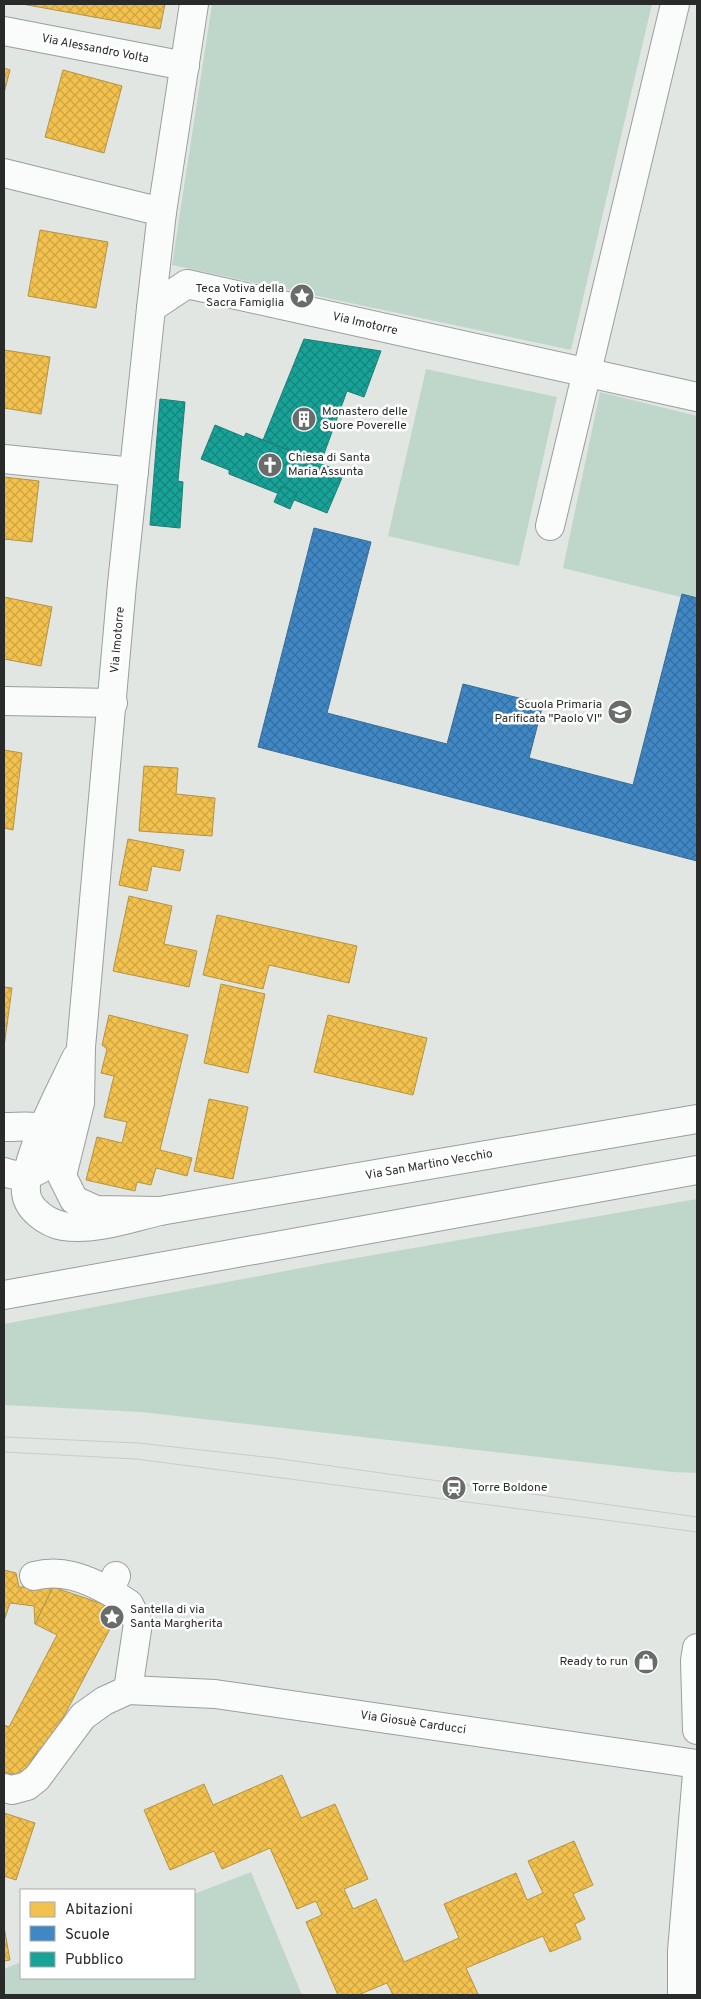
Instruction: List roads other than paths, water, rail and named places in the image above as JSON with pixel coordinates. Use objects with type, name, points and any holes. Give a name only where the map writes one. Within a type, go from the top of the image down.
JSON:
[{"type":"main road","name":"Via Imotorre","points":[[81,1047],[112,703],[151,308],[162,212],[194,4]]},
{"type":"main road","points":[[550,526],[585,373],[675,4]]},
{"type":"main road","name":"Via Alessandro Volta","points":[[4,32],[185,66]]},
{"type":"main road","points":[[4,173],[162,212]]},
{"type":"main road","name":"Via Imotorre","points":[[151,308],[187,284],[697,397]]},
{"type":"main road","points":[[4,459],[134,472]]},
{"type":"main road","points":[[4,701],[112,703]]},
{"type":"main road","name":"Via San Martino Vecchio","points":[[16,1173],[32,1156],[81,1047]]},
{"type":"main road","name":"Via San Martino Vecchio","points":[[81,1047],[80,1103],[68,1144],[62,1176],[74,1200],[96,1210],[160,1212]]},
{"type":"main road","name":"Via San Martino Vecchio","points":[[16,1173],[36,1214],[62,1226],[88,1226],[697,1119]]},
{"type":"main road","points":[[4,1127],[44,1127],[59,1133],[68,1144]]},
{"type":"main road","name":"Via San Martino Vecchio","points":[[16,1173],[49,1166],[68,1144]]},
{"type":"main road","points":[[4,1295],[697,1170]]},
{"type":"main road","points":[[4,1788],[12,1790],[27,1786],[36,1778],[83,1716],[104,1701],[128,1690],[138,1623],[129,1604],[113,1583],[50,1572],[34,1576]]},
{"type":"main road","points":[[697,1648],[695,1661],[697,1730]]},
{"type":"main road","name":"Via Giosuè Carducci","points":[[128,1690],[215,1694],[697,1764]]},
{"type":"main road","points":[[682,1995],[683,1932],[697,1774]]},
{"type":"tram line","points":[[4,1437],[138,1443],[274,1458],[697,1517]]},
{"type":"tram line","points":[[4,1452],[136,1459],[697,1532]]},
{"type":"place","name":"Teca Votiva della Sacra Famiglia","points":[[302,296]]},
{"type":"place","name":"Monastero delle Suore Poverelle","points":[[304,419]]},
{"type":"place","name":"Chiesa di Santa Maria Assunta","points":[[270,465]]},
{"type":"place","name":"Scuola Primaria Parificata \"Paolo VI\"","points":[[620,712]]},
{"type":"place","name":"Torre Boldone","points":[[454,1488]]},
{"type":"place","name":"Santella di via Santa Margherita","points":[[112,1617]]},
{"type":"place","name":"Ready to run","points":[[646,1662]]}]
